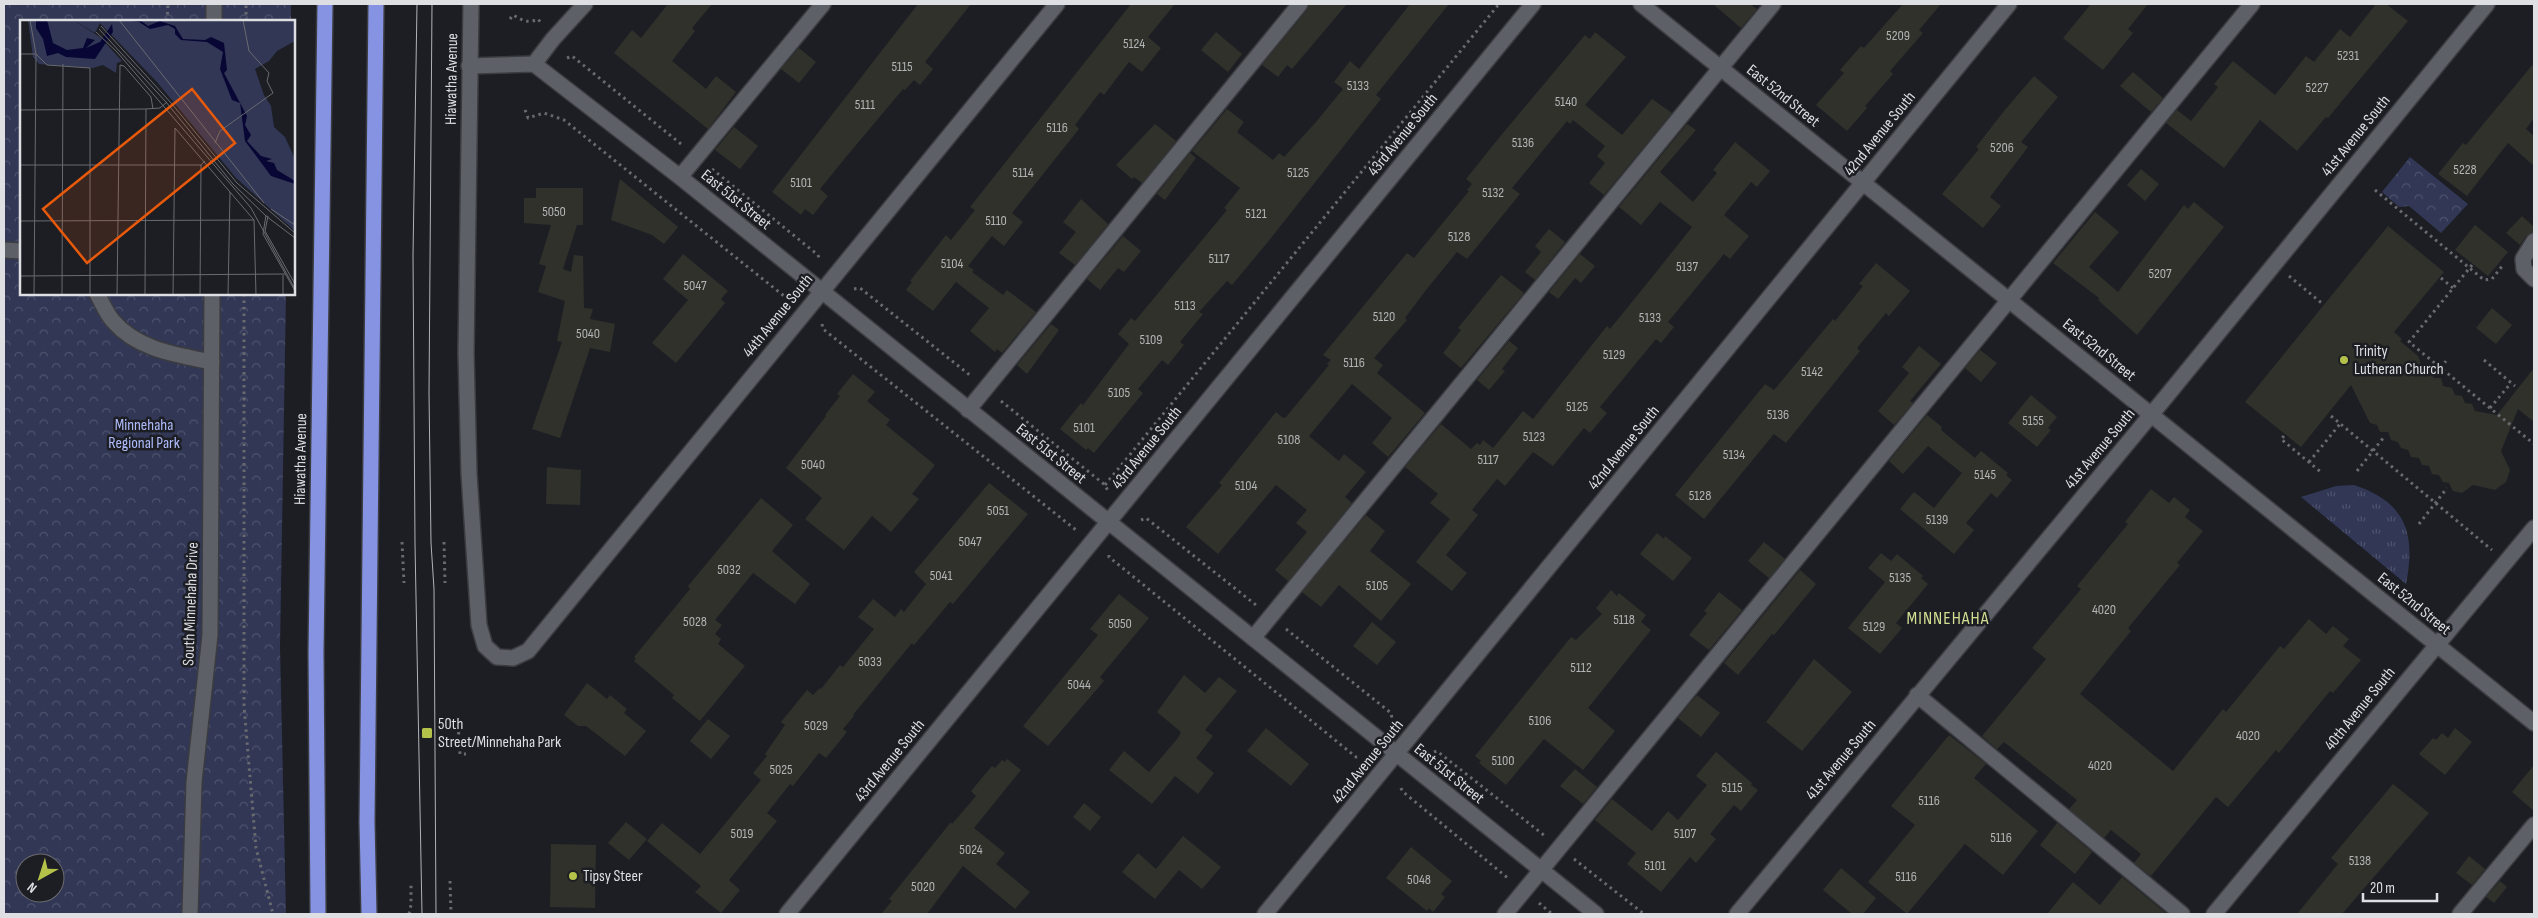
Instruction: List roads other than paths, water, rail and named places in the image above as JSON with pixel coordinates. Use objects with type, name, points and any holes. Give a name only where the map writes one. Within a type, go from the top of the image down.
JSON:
[{"type":"highway","name":"Hiawatha Avenue","points":[[318,914],[316,652],[325,4]]},
{"type":"highway","points":[[369,914],[367,822],[376,4]]},
{"type":"street","points":[[214,4],[214,20]]},
{"type":"street","name":"Hiawatha Avenue","points":[[471,4],[466,353],[470,474],[479,624],[485,646],[497,657],[513,658],[528,651]]},
{"type":"street","points":[[469,66],[534,64],[552,39],[585,4]]},
{"type":"street","points":[[680,177],[823,4]]},
{"type":"street","name":"44th Avenue South","points":[[528,651],[1057,4]]},
{"type":"street","points":[[968,410],[1300,4]]},
{"type":"street","name":"43rd Avenue South","points":[[786,914],[1534,4]]},
{"type":"street","name":"East 52nd Street","points":[[1641,4],[2534,723]]},
{"type":"street","points":[[1253,638],[1772,4]]},
{"type":"street","name":"42nd Avenue South","points":[[1266,914],[2009,4]]},
{"type":"street","points":[[1505,914],[2252,4]]},
{"type":"street","name":"41st Avenue South","points":[[1737,914],[2487,4]]},
{"type":"street","name":"East 51st Street","points":[[534,64],[680,177],[1108,524],[1596,914]]},
{"type":"street","points":[[2534,241],[2524,259],[2524,269],[2534,279]]},
{"type":"street","points":[[4,250],[20,251]]},
{"type":"street","points":[[97,295],[112,321],[144,345],[177,355],[212,362]]},
{"type":"street","name":"South Minnehaha Drive","points":[[190,914],[194,782],[210,635],[212,295]]},
{"type":"street","name":"40th Avenue South","points":[[2214,914],[2420,663],[2438,645],[2534,528]]},
{"type":"street","points":[[1917,695],[2182,914]]},
{"type":"street","points":[[2460,914],[2534,824]]},
{"type":"tram line","points":[[417,4],[413,255],[415,544],[422,914]]},
{"type":"tram line","points":[[432,4],[429,393],[431,543],[434,589],[436,914]]},
{"type":"place","name":"Trinity Lutheran Church","points":[[2344,360]]},
{"type":"place","name":"50th Street/Minnehaha Park","points":[[427,733]]},
{"type":"place","name":"Tipsy Steer","points":[[573,876]]},
{"type":"district","name":"MINNEHAHA","points":[[1948,618]]},
{"type":"park label","name":"Minnehaha Regional Park","points":[[144,434]]}]
